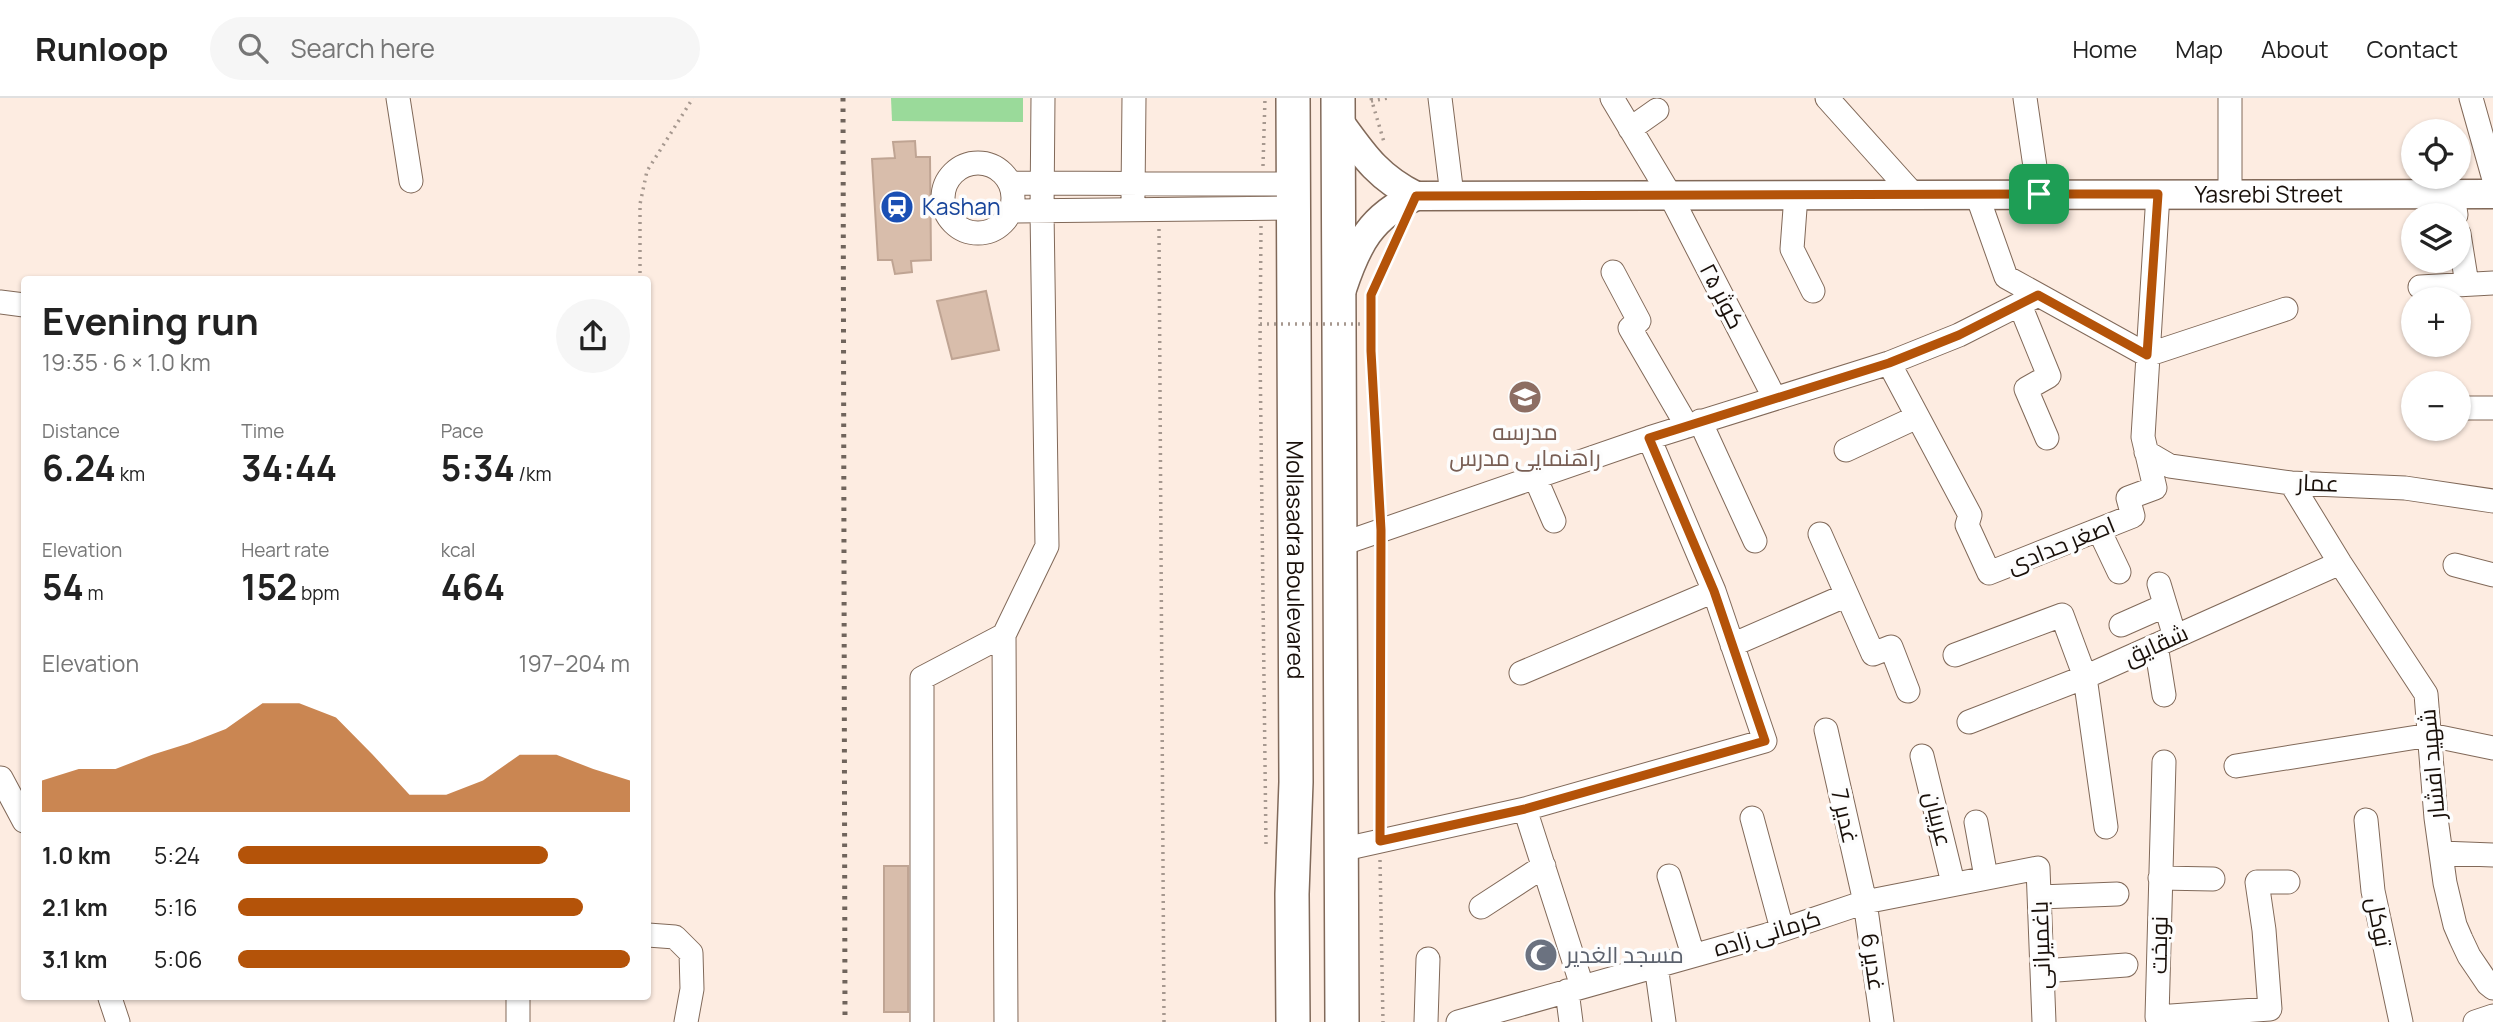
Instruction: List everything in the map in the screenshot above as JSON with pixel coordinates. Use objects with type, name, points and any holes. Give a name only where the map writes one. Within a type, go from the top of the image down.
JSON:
[{"type":"highway","name":"Mollasadra Boulevared","points":[[1293,98],[1296,782],[1292,894],[1293,1022]]},
{"type":"highway","name":"Mollasadra Boulevared","points":[[1338,109],[1342,1022]]},
{"type":"highway","points":[[1296,782],[1304,792],[1317,796],[1329,794],[1339,786]]},
{"type":"highway","points":[[1292,894],[1302,884],[1315,880],[1329,883],[1340,891]]},
{"type":"main road","points":[[1338,109],[1367,160],[1394,185],[1416,196]]},
{"type":"main road","name":"Yasrebi Street","points":[[1416,196],[2230,194],[2432,203]]},
{"type":"main road","name":"Yasrebi Street","points":[[2458,203],[2493,194]]},
{"type":"main road","points":[[1339,300],[1351,261],[1364,238],[1395,205],[1416,196]]},
{"type":"street","points":[[398,98],[411,181]]},
{"type":"street","points":[[1006,1022],[1003,635],[1047,546],[1043,98]]},
{"type":"street","points":[[1133,210],[1134,98]]},
{"type":"street","points":[[1440,98],[1452,195]]},
{"type":"street","name":"کوثر ۲۵","points":[[1612,98],[1670,195],[1774,397]]},
{"type":"street","points":[[1827,98],[1914,195]]},
{"type":"street","points":[[2025,98],[2039,194]]},
{"type":"street","points":[[2230,98],[2230,194]]},
{"type":"street","points":[[2471,98],[2493,176]]},
{"type":"street","points":[[1630,129],[1657,110]]},
{"type":"street","points":[[974,162],[996,167],[1011,183],[1014,195],[1011,211],[998,227],[987,232],[963,230],[953,223],[946,212],[943,190],[954,171],[974,162]]},
{"type":"street","points":[[1011,183],[1133,183],[1293,196]]},
{"type":"street","points":[[2146,452],[2143,437],[2158,194]]},
{"type":"street","points":[[1796,195],[1792,248],[1813,291]]},
{"type":"street","points":[[1977,195],[2006,277],[2029,300],[2147,355],[2286,309]]},
{"type":"street","points":[[1011,211],[1159,209],[1293,196]]},
{"type":"street","points":[[1613,272],[1639,321],[1630,328],[1694,424],[1755,541]]},
{"type":"street","points":[[2464,273],[2466,284]]},
{"type":"street","points":[[2420,287],[2493,283]]},
{"type":"street","points":[[1339,545],[1649,438],[1889,363],[1942,342],[2029,300]]},
{"type":"street","points":[[2029,300],[2049,376],[2026,389],[2047,438]]},
{"type":"street","points":[[0,302],[21,305]]},
{"type":"street","points":[[1846,450],[1917,417],[1889,363]]},
{"type":"street","points":[[2471,408],[2493,408]]},
{"type":"street","name":"اصغر حدادی","points":[[1917,417],[1970,515],[1967,525],[1989,573],[2133,516],[2127,498],[2155,488],[2146,452]]},
{"type":"street","points":[[1340,850],[1525,809],[1765,741],[1714,591],[1649,438]]},
{"type":"street","name":"عمار","points":[[2146,452],[2170,466],[2291,483],[2405,488],[2493,502]]},
{"type":"street","points":[[1535,477],[1555,521]]},
{"type":"street","name":"شهید افشار","points":[[2291,483],[2426,694],[2445,883],[2455,925],[2469,957],[2493,988]]},
{"type":"street","points":[[2099,530],[2119,572]]},
{"type":"street","points":[[1820,534],[1872,654],[1891,647],[1908,691]]},
{"type":"street","name":"شقایق","points":[[1969,722],[2085,677],[2340,563]]},
{"type":"street","points":[[2455,565],[2493,575]]},
{"type":"street","points":[[1521,673],[1714,591]]},
{"type":"street","points":[[1732,645],[1847,595]]},
{"type":"street","points":[[2121,625],[2162,595],[2164,695]]},
{"type":"street","points":[[1955,655],[2062,615],[2085,677],[2106,827]]},
{"type":"street","points":[[922,1022],[922,678],[1003,635]]},
{"type":"street","name":"غدیر 7","points":[[1826,730],[1865,902]]},
{"type":"street","points":[[2236,766],[2430,736],[2493,748]]},
{"type":"street","name":"عربیان","points":[[1922,756],[1953,883]]},
{"type":"street","name":"نوبخت","points":[[2164,762],[2157,1017],[2258,1016]]},
{"type":"street","points":[[1,778],[21,815]]},
{"type":"street","points":[[1525,809],[1544,866],[1574,988],[1571,1022]]},
{"type":"street","points":[[1752,818],[1782,929]]},
{"type":"street","name":"توکل","points":[[2366,820],[2372,891],[2401,1022]]},
{"type":"street","points":[[1976,822],[1986,877]]},
{"type":"street","points":[[2441,853],[2493,855]]},
{"type":"street","points":[[1481,907],[1544,866]]},
{"type":"street","name":"کرمانی زاده","points":[[1458,1022],[1782,929],[1865,902],[2038,868]]},
{"type":"street","name":"باغمیرانی","points":[[2038,868],[2044,1022]]},
{"type":"street","points":[[1669,876],[1693,955]]},
{"type":"street","points":[[2160,878],[2213,878]]},
{"type":"street","points":[[2258,1016],[2270,1009],[2257,882],[2288,882]]},
{"type":"street","points":[[2040,897],[2091,887],[2117,894]]},
{"type":"street","name":"غدیر 6","points":[[1865,902],[1882,1022]]},
{"type":"street","points":[[651,935],[675,937],[691,953],[692,989],[687,1022]]},
{"type":"street","points":[[1426,1022],[1428,959]]},
{"type":"street","points":[[1656,965],[1664,1022]]},
{"type":"street","points":[[2043,971],[2126,965]]},
{"type":"street","points":[[111,1000],[118,1022]]},
{"type":"street","points":[[2475,1022],[2493,1016]]},
{"type":"path","points":[[640,276],[640,204],[647,171],[694,98]]},
{"type":"path","points":[[1371,101],[1388,98]]},
{"type":"path","points":[[1159,209],[1164,1022]]},
{"type":"path","points":[[1383,1022],[1380,841],[1381,530],[1371,295],[1399,233]]},
{"type":"path","points":[[1260,288],[1267,857]]},
{"type":"path","points":[[1260,324],[1371,324]]},
{"type":"green space","points":[[891,98],[1023,98],[1023,122],[892,121]]},
{"type":"building","points":[[915,141],[916,157],[930,157],[931,260],[911,261],[912,272],[895,274],[892,260],[878,260],[872,159],[895,158],[893,142]]},
{"type":"building","points":[[986,291],[999,350],[952,359],[937,301]]},
{"type":"building","points":[[884,866],[908,866],[908,1012],[884,1012]]},
{"type":"railway","points":[[843,98],[845,1022]]},
{"type":"place","name":"Kashan","points":[[897,207]]},
{"type":"place","name":"مدرسه راهنمایی مدرس","points":[[1525,397]]},
{"type":"place","name":"مسجد الغدیر","points":[[1541,955]]},
{"type":"route","points":[[2039,194],[2158,194],[2147,355],[2038,295],[1959,335],[1889,363],[1649,438],[1714,591],[1765,741],[1525,809],[1380,841],[1381,530],[1371,351],[1371,295],[1416,196],[2039,194]]}]
